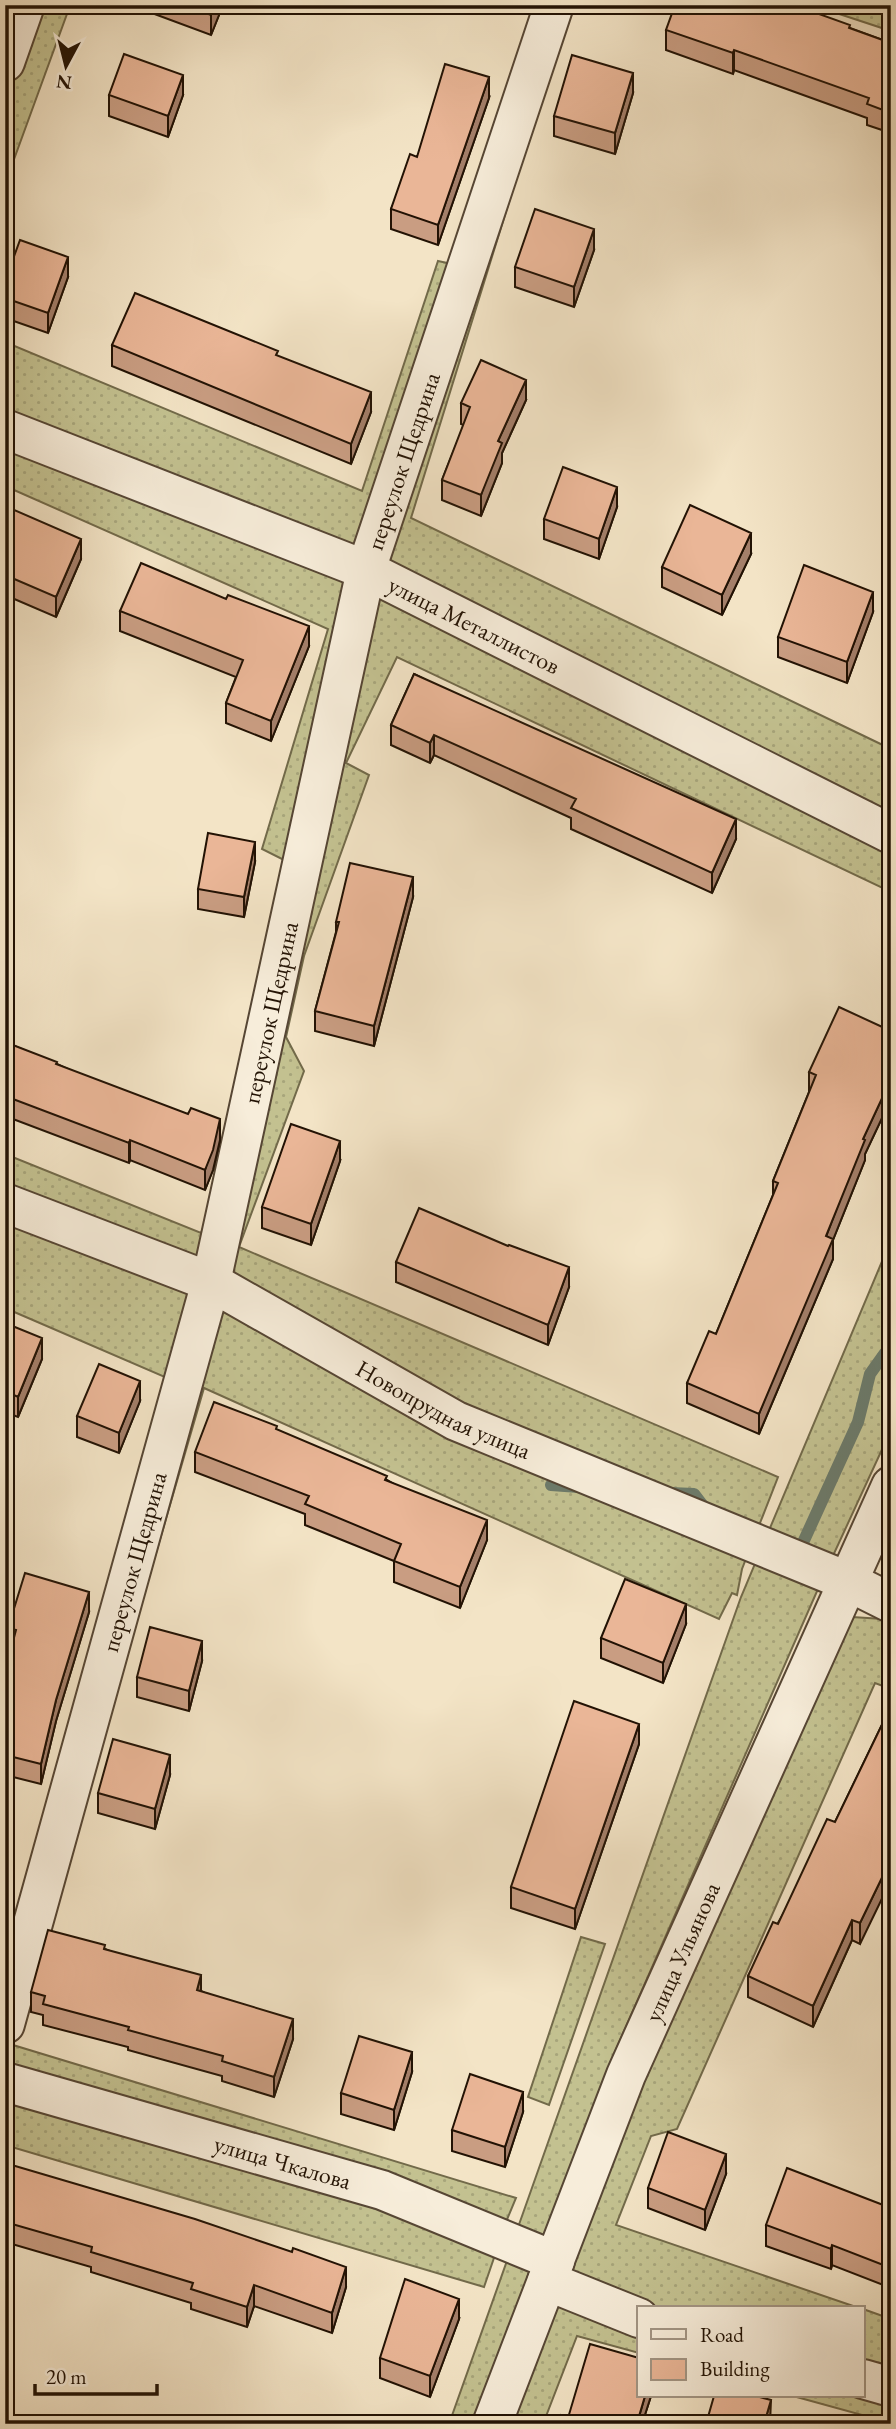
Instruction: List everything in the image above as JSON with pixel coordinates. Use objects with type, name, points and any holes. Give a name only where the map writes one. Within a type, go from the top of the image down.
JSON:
[{"type":"street","points":[[5,62],[25,5]]},
{"type":"street","name":"переулок Щедрина","points":[[5,2024],[211,1282],[366,570],[554,5]]},
{"type":"street","name":"улица Металлистов","points":[[5,429],[366,570],[891,834]]},
{"type":"street","name":"Новопрудная улица","points":[[5,1203],[211,1282],[456,1421],[847,1581],[891,1603]]},
{"type":"street","name":"улица Ульянова","points":[[492,2424],[626,2075],[891,1486]]},
{"type":"street","name":"улица Чкалова","points":[[5,2082],[382,2190],[551,2271],[637,2317]]},
{"type":"street","points":[[864,2379],[891,2387]]},
{"type":"shaded area","points":[[35,5],[99,5],[96,13],[67,14],[5,184],[5,94]]},
{"type":"shaded area","points":[[570,5],[411,518],[891,749],[891,820],[376,563]]},
{"type":"shaded area","points":[[812,5],[891,5],[891,31]]},
{"type":"shaded area","points":[[438,261],[452,264],[363,559],[5,417],[5,342],[362,491]]},
{"type":"shaded area","points":[[5,440],[358,578],[286,861],[262,849],[328,629],[5,486]]},
{"type":"shaded area","points":[[368,582],[891,849],[891,892],[397,657],[346,763],[369,775],[304,956],[286,1037],[304,1071],[239,1247],[778,1477],[742,1569],[737,1595],[732,1593],[719,1619],[204,1388],[13,2045],[516,2198],[503,2229],[5,2074],[5,2051],[217,1294]]},
{"type":"shaded area","points":[[234,1148],[206,1271],[5,1194],[5,1154],[201,1233]]},
{"type":"shaded area","points":[[5,1212],[202,1287],[167,1378],[5,1308]]},
{"type":"shaded area","points":[[891,1240],[891,1430],[825,1573],[610,2063],[545,2241],[516,2233],[741,1597]]},
{"type":"shaded area","points":[[852,1617],[883,1619],[891,1623],[891,1689],[875,1683],[677,2129],[651,2136],[616,2225],[853,2306],[644,2306],[567,2273],[645,2079]]},
{"type":"shaded area","points":[[581,1937],[605,1944],[549,2105],[528,2097]]},
{"type":"shaded area","points":[[5,2090],[380,2200],[496,2252],[484,2287],[5,2145]]},
{"type":"shaded area","points":[[508,2258],[534,2271],[475,2424],[449,2424]]},
{"type":"shaded area","points":[[553,2304],[637,2328],[637,2352],[577,2336],[543,2424],[507,2424]]},
{"type":"shaded area","points":[[864,2309],[891,2319],[891,2374],[864,2367]]},
{"type":"shaded area","points":[[864,2396],[891,2401],[891,2423],[800,2398]]},
{"type":"building","points":[[185,5],[215,5],[211,15]]},
{"type":"building","points":[[675,5],[794,5],[891,43],[891,113],[867,104],[869,98],[734,50],[733,53],[666,30]]},
{"type":"building","points":[[124,54],[183,75],[168,116],[109,95]]},
{"type":"building","points":[[572,55],[633,73],[615,133],[554,116]]},
{"type":"building","points":[[445,64],[489,77],[438,225],[391,209],[410,154],[417,157]]},
{"type":"building","points":[[535,209],[594,229],[574,287],[515,267]]},
{"type":"building","points":[[20,240],[68,257],[48,313],[5,298],[5,281]]},
{"type":"building","points":[[135,293],[278,351],[276,355],[371,392],[351,444],[112,345]]},
{"type":"building","points":[[481,360],[526,380],[498,441],[502,443],[481,495],[442,480],[470,407],[461,403]]},
{"type":"building","points":[[563,467],[617,487],[599,539],[544,519]]},
{"type":"building","points":[[690,505],[751,533],[722,595],[662,567]]},
{"type":"building","points":[[5,506],[81,539],[56,597],[5,575]]},
{"type":"building","points":[[141,563],[226,599],[228,595],[309,626],[271,721],[226,703],[243,660],[120,611]]},
{"type":"building","points":[[804,565],[873,592],[847,662],[778,637]]},
{"type":"building","points":[[414,674],[736,819],[712,873],[571,808],[576,799],[434,735],[430,743],[391,725]]},
{"type":"building","points":[[208,833],[255,842],[244,897],[198,889]]},
{"type":"building","points":[[350,863],[413,877],[374,1026],[315,1011],[339,922],[336,922]]},
{"type":"building","points":[[891,930],[891,943],[886,941]]},
{"type":"building","points":[[839,1007],[891,1031],[891,1079],[863,1139],[865,1140],[826,1236],[833,1239],[759,1414],[687,1383],[709,1331],[716,1334],[778,1183],[773,1181],[816,1075],[809,1072]]},
{"type":"building","points":[[5,1042],[188,1114],[191,1108],[220,1119],[205,1170],[130,1140],[129,1143],[5,1096]]},
{"type":"building","points":[[291,1124],[340,1141],[311,1224],[262,1207]]},
{"type":"building","points":[[419,1208],[508,1246],[569,1267],[548,1325],[396,1262]]},
{"type":"building","points":[[5,1323],[42,1338],[18,1397],[5,1391]]},
{"type":"building","points":[[99,1364],[140,1381],[119,1433],[77,1416]]},
{"type":"building","points":[[214,1402],[277,1426],[276,1429],[387,1476],[385,1480],[487,1520],[460,1587],[394,1561],[401,1544],[305,1504],[309,1496],[195,1452]]},
{"type":"building","points":[[25,1573],[89,1592],[56,1700],[41,1764],[5,1755],[5,1672],[16,1630],[8,1628]]},
{"type":"building","points":[[625,1579],[686,1604],[663,1663],[601,1638]]},
{"type":"building","points":[[150,1627],[202,1641],[189,1691],[137,1677]]},
{"type":"building","points":[[574,1701],[639,1724],[575,1909],[511,1887]]},
{"type":"building","points":[[891,1706],[891,1859],[860,1923],[852,1920],[813,2006],[748,1976],[773,1922],[778,1924],[827,1819],[835,1822]]},
{"type":"building","points":[[113,1739],[170,1755],[155,1809],[98,1793]]},
{"type":"building","points":[[5,1893],[12,1895],[5,1921]]},
{"type":"building","points":[[48,1930],[105,1945],[104,1949],[201,1975],[197,1990],[293,2019],[274,2077],[222,2061],[223,2056],[43,2004],[45,1996],[31,1992]]},
{"type":"building","points":[[359,2036],[412,2052],[394,2110],[341,2093]]},
{"type":"building","points":[[470,2074],[523,2092],[505,2147],[452,2130]]},
{"type":"building","points":[[668,2132],[726,2154],[705,2210],[648,2188]]},
{"type":"building","points":[[5,2163],[195,2219],[292,2252],[293,2248],[346,2267],[332,2313],[254,2285],[247,2307],[191,2289],[193,2283],[91,2252],[92,2247],[5,2222]]},
{"type":"building","points":[[787,2168],[891,2208],[891,2268],[832,2245],[831,2249],[766,2225]]},
{"type":"building","points":[[405,2279],[459,2299],[430,2376],[380,2358]]},
{"type":"building","points":[[590,2344],[637,2357],[637,2398],[644,2398],[637,2423],[622,2419],[620,2424],[558,2424],[561,2415],[568,2418]]},
{"type":"building","points":[[713,2398],[771,2400],[764,2424],[706,2424]]},
{"type":"waterway","points":[[792,1551],[801,1547],[858,1422],[870,1374],[885,1353],[891,1352]]},
{"type":"waterway","points":[[551,1485],[579,1487]]},
{"type":"waterway","points":[[670,1493],[694,1494],[707,1511]]}]
